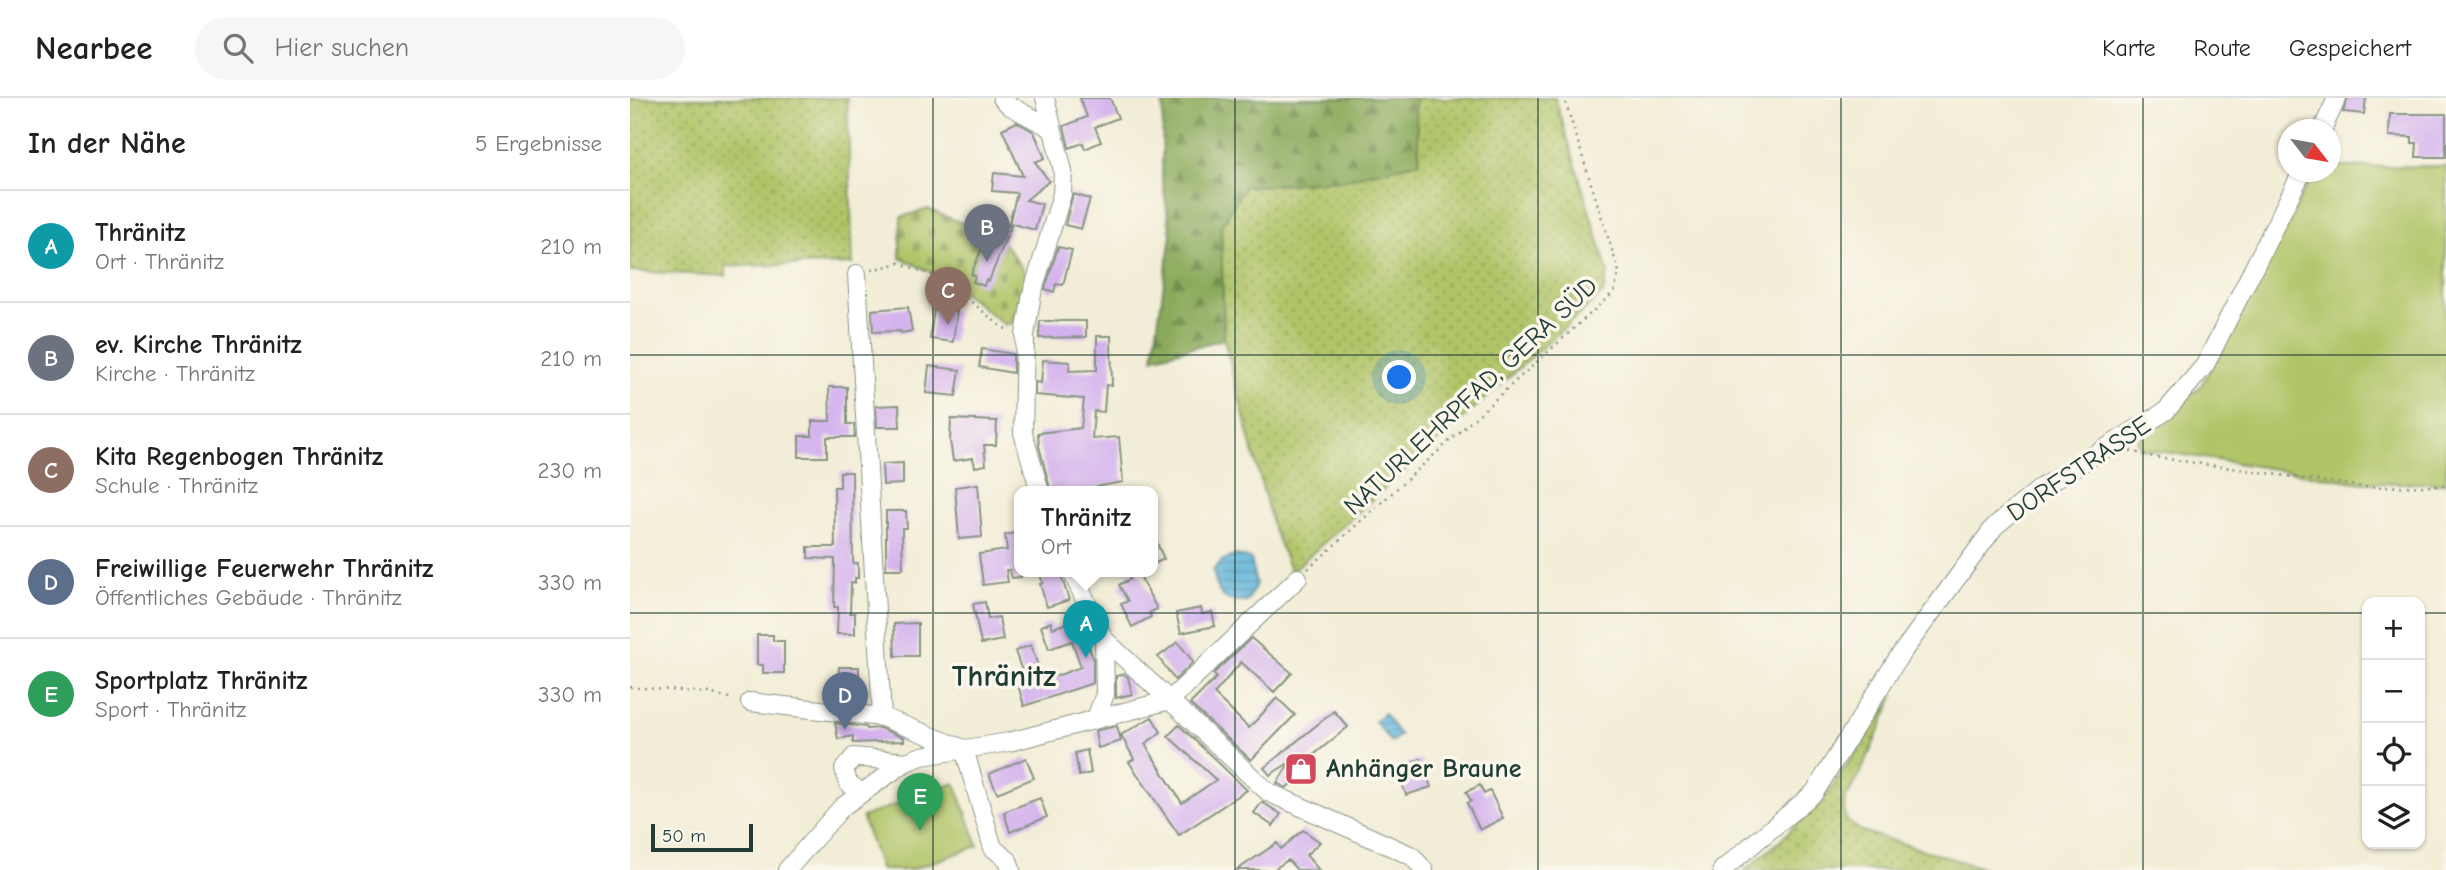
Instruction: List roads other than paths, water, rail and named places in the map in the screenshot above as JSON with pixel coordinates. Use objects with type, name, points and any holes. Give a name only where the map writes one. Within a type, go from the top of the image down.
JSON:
[{"type":"street","points":[[1002,98],[1010,106],[1051,128]]},
{"type":"street","points":[[1038,486],[1023,433],[1025,335],[1032,294],[1062,194],[1063,171],[1045,98]]},
{"type":"street","points":[[2327,119],[2337,98]]},
{"type":"street","name":"DORFSTRASSE","points":[[1722,870],[1814,793],[1898,658],[1995,526],[2041,488],[2166,411],[2205,365],[2297,182]]},
{"type":"street","points":[[857,274],[882,717]]},
{"type":"street","points":[[1074,577],[1104,639],[1268,792],[1412,856],[1424,870]]},
{"type":"street","points":[[787,870],[842,807],[906,762],[922,756],[1009,742],[1170,700],[1298,578]]},
{"type":"street","points":[[1096,718],[1105,694],[1104,639]]},
{"type":"street","points":[[750,702],[882,717],[964,749]]},
{"type":"street","points":[[964,749],[993,848],[1007,860],[1011,870]]},
{"type":"street","points":[[861,792],[848,783],[844,769],[854,757],[906,762]]},
{"type":"water","points":[[1237,555],[1251,559],[1256,585],[1247,602],[1226,599],[1219,591],[1213,570],[1223,560]]},
{"type":"water","points":[[1384,713],[1400,735],[1391,742],[1375,721]]},
{"type":"place","name":"ev. Kirche Thränitz","points":[[987,262]]},
{"type":"place","name":"Kita Regenbogen Thränitz","points":[[948,325]]},
{"type":"place","name":"Thränitz","points":[[1086,658]]},
{"type":"place","name":"Freiwillige Feuerwehr Thränitz","points":[[845,730]]},
{"type":"place","name":"Anhänger Braune","points":[[1301,769]]},
{"type":"place","name":"Sportplatz Thränitz","points":[[920,831]]},
{"type":"district","name":"Thränitz","points":[[1004,676]]}]
